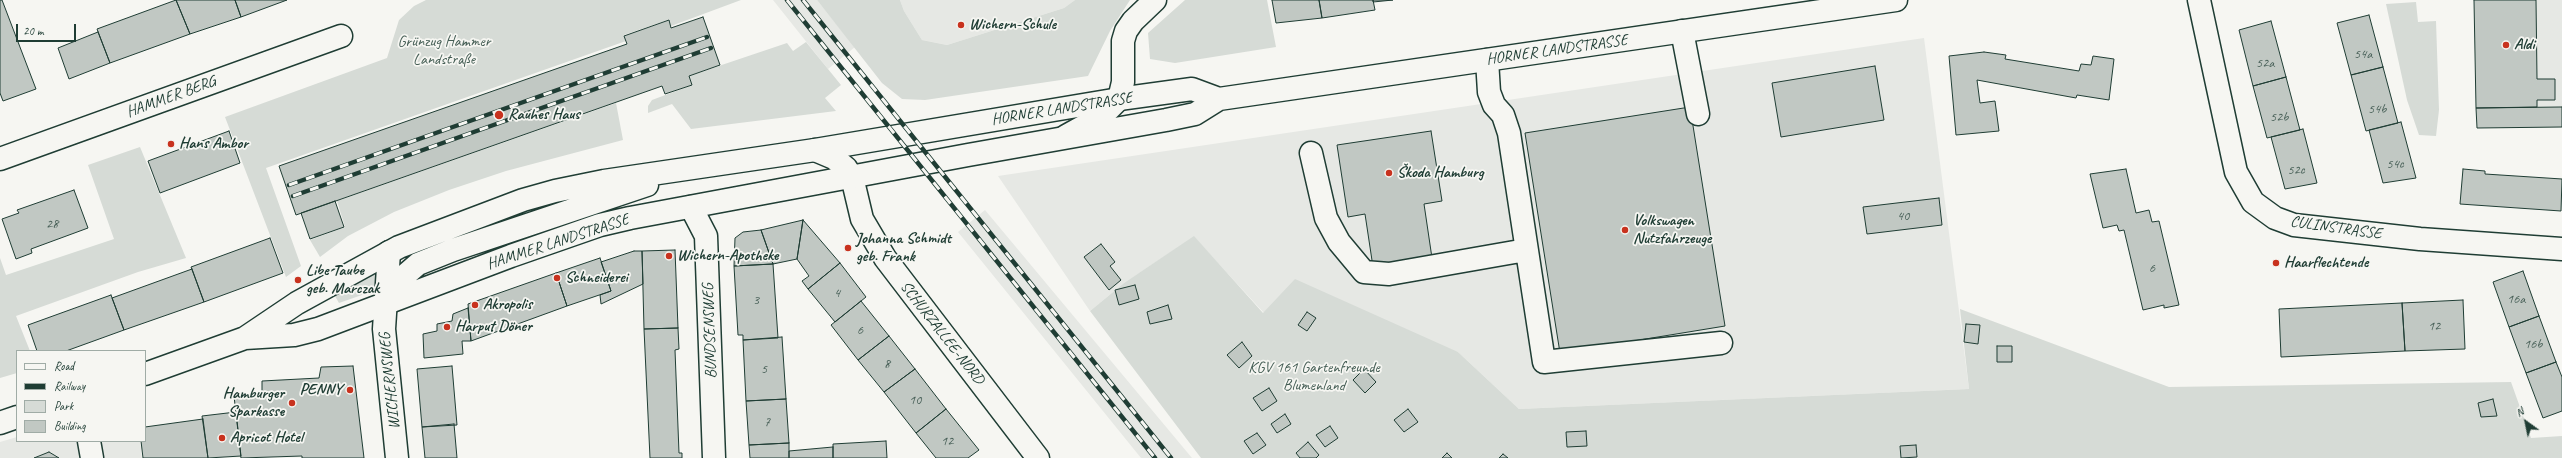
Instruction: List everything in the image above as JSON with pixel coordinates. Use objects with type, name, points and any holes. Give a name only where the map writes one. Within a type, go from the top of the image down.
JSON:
[{"type":"main road","points":[[1061,139],[1102,116],[1119,99],[1123,82],[1123,41],[1126,32],[1133,22],[1155,0]]},
{"type":"main road","name":"HORNER LANDSTRASSE","points":[[926,163],[1195,114],[1219,99],[1896,0]]},
{"type":"main road","name":"CULINSTRASSE","points":[[2199,0],[2236,172],[2253,202],[2275,218],[2294,225],[2420,239],[2562,249]]},
{"type":"main road","points":[[1682,32],[1698,114]]},
{"type":"main road","name":"HAMMER BERG","points":[[0,159],[341,36]]},
{"type":"main road","points":[[1487,60],[1489,92],[1494,105],[1503,115],[1509,133],[1544,362],[1721,343]]},
{"type":"main road","name":"HORNER LANDSTRASSE","points":[[904,135],[1119,99],[1192,89],[1219,99]]},
{"type":"main road","name":"HAMMER LANDSTRASSE","points":[[146,374],[245,338],[297,303],[389,252],[523,200],[604,181],[815,150],[904,135]]},
{"type":"main road","points":[[815,150],[834,158],[852,177]]},
{"type":"main road","points":[[1311,153],[1326,218],[1339,242],[1364,272],[1389,274],[1526,250]]},
{"type":"main road","name":"HAMMER LANDSTRASSE","points":[[245,338],[294,334],[318,328],[600,225],[926,163]]},
{"type":"main road","points":[[384,303],[396,283],[418,264],[453,250],[701,167]]},
{"type":"main road","name":"SCHURZALLEE-NORD","points":[[852,177],[862,219],[870,236],[1038,458]]},
{"type":"main road","name":"BUNDSENSWEG","points":[[691,207],[706,236],[714,458]]},
{"type":"main road","name":"WICHERNSWEG","points":[[389,252],[384,303],[384,329],[397,458]]},
{"type":"main road","points":[[0,423],[16,417]]},
{"type":"main road","points":[[89,442],[92,458]]},
{"type":"shaded area","points":[[773,0],[817,0],[855,47],[828,69]]},
{"type":"shaded area","name":"Wichern-Schule","points":[[900,0],[1075,0],[1064,8],[947,45],[922,40],[904,11]]},
{"type":"shaded area","points":[[2494,0],[2562,0],[2562,127],[2477,128],[2476,108]]},
{"type":"shaded area","points":[[1924,38],[1969,389],[1519,409],[1458,352],[1264,313],[1194,237],[1124,283],[1090,311],[998,176]]},
{"type":"shaded area","points":[[985,210],[1192,458],[1141,458],[958,232]]},
{"type":"shaded area","points":[[16,437],[16,442],[140,442],[142,458],[0,458],[0,442]]},
{"type":"green space","name":"Grünzug Hammer Landstraße","points":[[426,0],[741,0],[671,26],[668,20],[624,35],[626,41],[266,168],[301,266],[286,277],[225,117],[387,58],[399,20],[414,6]]},
{"type":"green space","points":[[817,0],[900,0],[904,11],[922,40],[947,45],[1064,8],[1075,0],[1130,0],[1110,31],[1088,76],[925,100],[902,99],[882,83]]},
{"type":"green space","points":[[1185,0],[1267,0],[1276,47],[1175,63],[1150,59],[1148,33]]},
{"type":"green space","points":[[2416,2],[2418,22],[2436,21],[2439,110],[2436,136],[2419,135],[2407,100],[2386,4]]},
{"type":"green space","points":[[806,42],[841,85],[825,98],[836,111],[691,129],[672,104],[648,113],[648,106],[652,100],[692,85],[689,76],[787,43],[793,51]]},
{"type":"green space","points":[[616,103],[623,140],[506,171],[449,190],[394,212],[348,236],[320,257],[310,240],[345,227],[337,201]]},
{"type":"green space","points":[[140,147],[186,258],[138,272],[16,316],[30,350],[16,350],[16,373],[0,378],[0,258],[6,275],[114,239],[88,165]]},
{"type":"green space","name":"KGV 161 Gartenfreunde Blumenland","points":[[1194,236],[1263,313],[1295,279],[1458,352],[1519,409],[1969,389],[1960,309],[2169,387],[2511,382],[2531,438],[2562,436],[2562,458],[1201,458],[1090,311],[1124,283]]},
{"type":"green space","points":[[379,271],[379,289],[339,303],[335,296]]},
{"type":"building","points":[[0,0],[2,0],[36,89],[3,101],[0,93]]},
{"type":"building","points":[[176,0],[235,0],[241,17],[190,34]]},
{"type":"building","points":[[176,0],[190,34],[110,63],[97,29]]},
{"type":"building","points":[[235,0],[287,0],[241,17]]},
{"type":"building","points":[[1272,0],[1319,0],[1322,18],[1276,23]]},
{"type":"building","points":[[1319,0],[1373,0],[1375,10],[1322,18]]},
{"type":"building","points":[[1373,0],[1393,0],[1373,2]]},
{"type":"building","name":"Aldi","points":[[2474,0],[2536,0],[2537,79],[2555,79],[2555,100],[2537,100],[2537,107],[2476,108]]},
{"type":"building","points":[[2369,15],[2383,67],[2351,75],[2337,23]]},
{"type":"building","points":[[703,17],[720,65],[689,76],[692,85],[665,94],[662,86],[296,215],[279,166],[627,44],[624,36],[669,20],[671,28]]},
{"type":"building","points":[[2271,21],[2286,77],[2253,86],[2239,30]]},
{"type":"building","points":[[98,32],[110,63],[69,79],[58,48]]},
{"type":"building","points":[[1984,52],[2006,55],[2005,59],[2079,71],[2081,64],[2091,65],[2093,56],[2114,59],[2109,100],[2077,95],[2076,98],[1977,80],[1980,103],[1995,101],[1999,131],[1956,135],[1949,56]]},
{"type":"building","points":[[1875,66],[1884,120],[1781,137],[1772,83]]},
{"type":"building","points":[[2383,67],[2398,123],[2366,131],[2351,75]]},
{"type":"building","points":[[2286,77],[2300,130],[2267,138],[2253,86]]},
{"type":"building","name":"Volkswagen Nutzfahrzeuge","points":[[1690,107],[1725,326],[1560,353],[1525,133]]},
{"type":"building","points":[[2562,107],[2562,127],[2477,128],[2476,108]]},
{"type":"building","points":[[2401,122],[2416,178],[2383,183],[2369,130]]},
{"type":"building","points":[[2303,129],[2317,183],[2285,189],[2271,137]]},
{"type":"building","points":[[229,131],[240,163],[160,193],[148,161]]},
{"type":"building","name":"Škoda Hamburg","points":[[1431,131],[1442,201],[1424,204],[1432,258],[1373,267],[1365,214],[1348,217],[1337,145]]},
{"type":"building","points":[[2126,169],[2136,213],[2149,210],[2152,222],[2159,221],[2179,305],[2164,308],[2164,305],[2143,310],[2124,230],[2119,231],[2117,225],[2103,228],[2090,174]]},
{"type":"building","points":[[2463,169],[2485,171],[2485,174],[2562,179],[2561,211],[2460,204]]},
{"type":"building","points":[[74,190],[88,228],[31,249],[32,253],[16,259],[2,219],[19,213],[17,210]]},
{"type":"building","points":[[1939,198],[1942,225],[1867,234],[1863,207]]},
{"type":"building","points":[[335,201],[344,227],[310,239],[301,213]]},
{"type":"building","points":[[803,220],[797,259],[773,264],[761,230]]},
{"type":"building","points":[[803,220],[840,263],[808,289],[802,281],[809,276],[797,259]]},
{"type":"building","points":[[761,230],[773,264],[734,266],[735,238],[743,232]]},
{"type":"building","points":[[270,238],[283,273],[204,302],[191,267]]},
{"type":"building","points":[[1101,244],[1115,262],[1110,266],[1121,280],[1109,290],[1084,257]]},
{"type":"building","points":[[675,250],[678,328],[644,329],[642,251]]},
{"type":"building","points":[[634,251],[642,251],[643,284],[601,304],[600,295],[611,291],[601,262]]},
{"type":"building","points":[[600,258],[611,291],[567,306],[556,273]]},
{"type":"building","points":[[840,263],[866,297],[835,322],[808,289]]},
{"type":"building","points":[[773,264],[778,338],[743,340],[743,335],[738,335],[734,266]]},
{"type":"building","points":[[192,269],[204,302],[124,330],[112,298]]},
{"type":"building","points":[[2523,271],[2539,316],[2509,327],[2493,282]]},
{"type":"building","points":[[556,273],[567,306],[471,341],[468,304]]},
{"type":"building","points":[[1135,285],[1139,299],[1119,305],[1115,290]]},
{"type":"building","points":[[111,295],[124,330],[69,350],[37,350],[28,325]]},
{"type":"building","points":[[2463,300],[2465,349],[2405,351],[2402,303]]},
{"type":"building","points":[[861,301],[889,336],[858,360],[831,325]]},
{"type":"building","points":[[2402,303],[2405,351],[2281,357],[2279,309]]},
{"type":"building","points":[[1168,305],[1172,319],[1150,324],[1147,312]]},
{"type":"building","points":[[468,308],[471,341],[462,341],[463,354],[424,358],[423,334],[437,331],[437,324],[452,321],[453,314]]},
{"type":"building","points":[[1307,312],[1316,318],[1307,331],[1298,325]]},
{"type":"building","points":[[2539,316],[2556,362],[2526,373],[2509,327]]},
{"type":"building","points":[[1966,324],[1980,325],[1978,344],[1964,342]]},
{"type":"building","points":[[678,328],[679,349],[675,350],[679,453],[682,453],[682,458],[650,458],[644,329]]},
{"type":"building","points":[[889,336],[915,369],[884,392],[858,360]]},
{"type":"building","points":[[782,337],[786,399],[746,401],[743,340]]},
{"type":"building","points":[[1242,342],[1252,356],[1239,368],[1227,355]]},
{"type":"building","points":[[1997,346],[2012,346],[2012,362],[1997,362]]},
{"type":"building","points":[[2556,362],[2562,377],[2562,411],[2543,418],[2526,373]]},
{"type":"building","points":[[353,366],[364,458],[302,458],[302,456],[241,458],[234,396],[262,392],[262,381],[319,378],[321,367]]},
{"type":"building","points":[[452,366],[457,425],[422,427],[417,369]]},
{"type":"building","points":[[915,369],[946,409],[916,433],[884,392]]},
{"type":"building","points":[[1364,369],[1376,382],[1365,393],[1353,380]]},
{"type":"building","points":[[1269,388],[1277,401],[1262,411],[1253,398]]},
{"type":"building","points":[[786,399],[789,443],[749,445],[746,401]]},
{"type":"building","points":[[2493,399],[2497,416],[2481,417],[2478,403]]},
{"type":"building","points":[[946,409],[979,450],[968,458],[936,458],[916,433]]},
{"type":"building","points":[[1408,409],[1418,422],[1404,432],[1394,420]]},
{"type":"building","name":"Apricot Hotel","points":[[236,412],[241,456],[208,458],[202,416]]},
{"type":"building","points":[[1285,414],[1291,424],[1277,433],[1271,424]]},
{"type":"building","points":[[203,419],[208,458],[143,458],[141,442],[146,442],[146,427]]},
{"type":"building","points":[[454,424],[457,458],[425,458],[422,427]]},
{"type":"building","points":[[1330,426],[1338,438],[1325,447],[1316,435]]},
{"type":"building","points":[[1586,431],[1587,446],[1567,447],[1566,432]]},
{"type":"building","points":[[1257,433],[1266,445],[1253,454],[1244,441]]},
{"type":"building","points":[[886,441],[887,458],[833,458],[833,444]]},
{"type":"building","points":[[1308,442],[1319,455],[1316,458],[1300,458],[1296,453]]},
{"type":"building","points":[[789,443],[789,458],[750,458],[749,445]]},
{"type":"building","points":[[1916,445],[1917,457],[1901,458],[1900,446]]},
{"type":"building","points":[[833,447],[833,458],[789,458],[789,451]]},
{"type":"building","points":[[49,452],[59,458],[34,458]]},
{"type":"building","points":[[1447,453],[1452,458],[1442,458]]},
{"type":"building","points":[[1503,454],[1508,458],[1499,458]]},
{"type":"railway","points":[[787,0],[1155,458]]},
{"type":"railway","points":[[803,0],[1171,458]]},
{"type":"railway","points":[[289,185],[707,37]]},
{"type":"railway","points":[[293,196],[711,48]]},
{"type":"place","name":"Wichern-Schule","points":[[961,25]]},
{"type":"place","name":"Aldi","points":[[2506,45]]},
{"type":"place","name":"Rauhes Haus","points":[[499,115]]},
{"type":"place","name":"Hans Ambor","points":[[171,144]]},
{"type":"place","name":"Škoda Hamburg","points":[[1389,173]]},
{"type":"place","name":"Volkswagen Nutzfahrzeuge","points":[[1625,230]]},
{"type":"place","name":"Johanna Schmidt geb. Frank","points":[[848,248]]},
{"type":"place","name":"Wichern-Apotheke","points":[[669,256]]},
{"type":"place","name":"Haarflechtende","points":[[2276,263]]},
{"type":"place","name":"Schneiderei","points":[[557,278]]},
{"type":"place","name":"Libe Taube geb. Marczak","points":[[298,280]]},
{"type":"place","name":"Akropolis","points":[[475,305]]},
{"type":"place","name":"Harput Döner","points":[[447,327]]},
{"type":"place","name":"PENNY","points":[[350,390]]},
{"type":"place","name":"Hamburger Sparkasse","points":[[292,403]]},
{"type":"place","name":"Apricot Hotel","points":[[222,438]]}]
